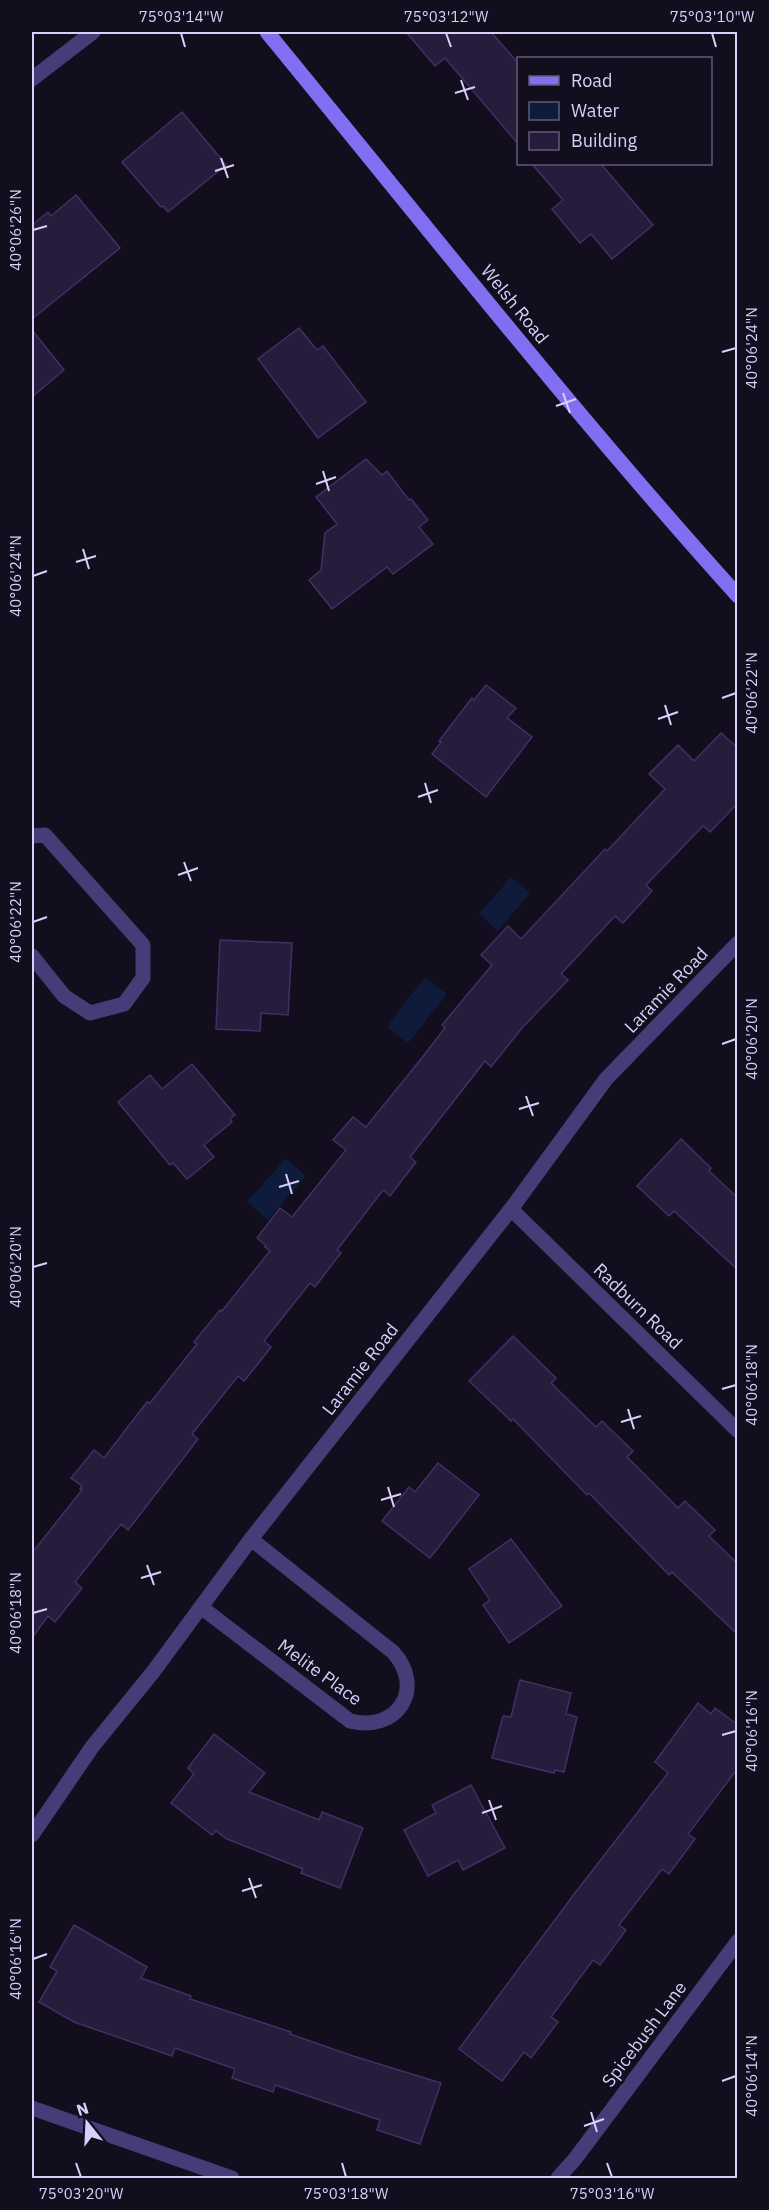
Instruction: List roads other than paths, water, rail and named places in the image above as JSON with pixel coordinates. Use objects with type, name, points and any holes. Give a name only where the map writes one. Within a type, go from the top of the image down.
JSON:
[{"type":"main road","name":"Welsh Road","points":[[267,32],[562,393],[674,526],[738,596]]},
{"type":"street","points":[[32,79],[93,32]]},
{"type":"street","points":[[32,836],[45,835],[142,945],[143,978],[124,1004],[90,1013],[64,996],[32,956]]},
{"type":"street","name":"Laramie Road","points":[[32,1835],[92,1747],[153,1672],[251,1539],[511,1209],[606,1079],[738,943]]},
{"type":"street","name":"Radburn Road","points":[[511,1209],[738,1431]]},
{"type":"street","name":"Melite Place","points":[[201,1606],[350,1721],[363,1724],[377,1723],[389,1717],[399,1708],[408,1684],[401,1661],[393,1652],[251,1539]]},
{"type":"street","name":"Spicebush Lane","points":[[558,2178],[575,2159],[738,1941]]},
{"type":"street","points":[[32,2108],[232,2178]]},
{"type":"water","points":[[511,877],[530,893],[498,931],[479,914]]},
{"type":"water","points":[[425,977],[447,994],[408,1043],[387,1027]]},
{"type":"water","points":[[286,1158],[306,1176],[268,1220],[247,1202]]}]
